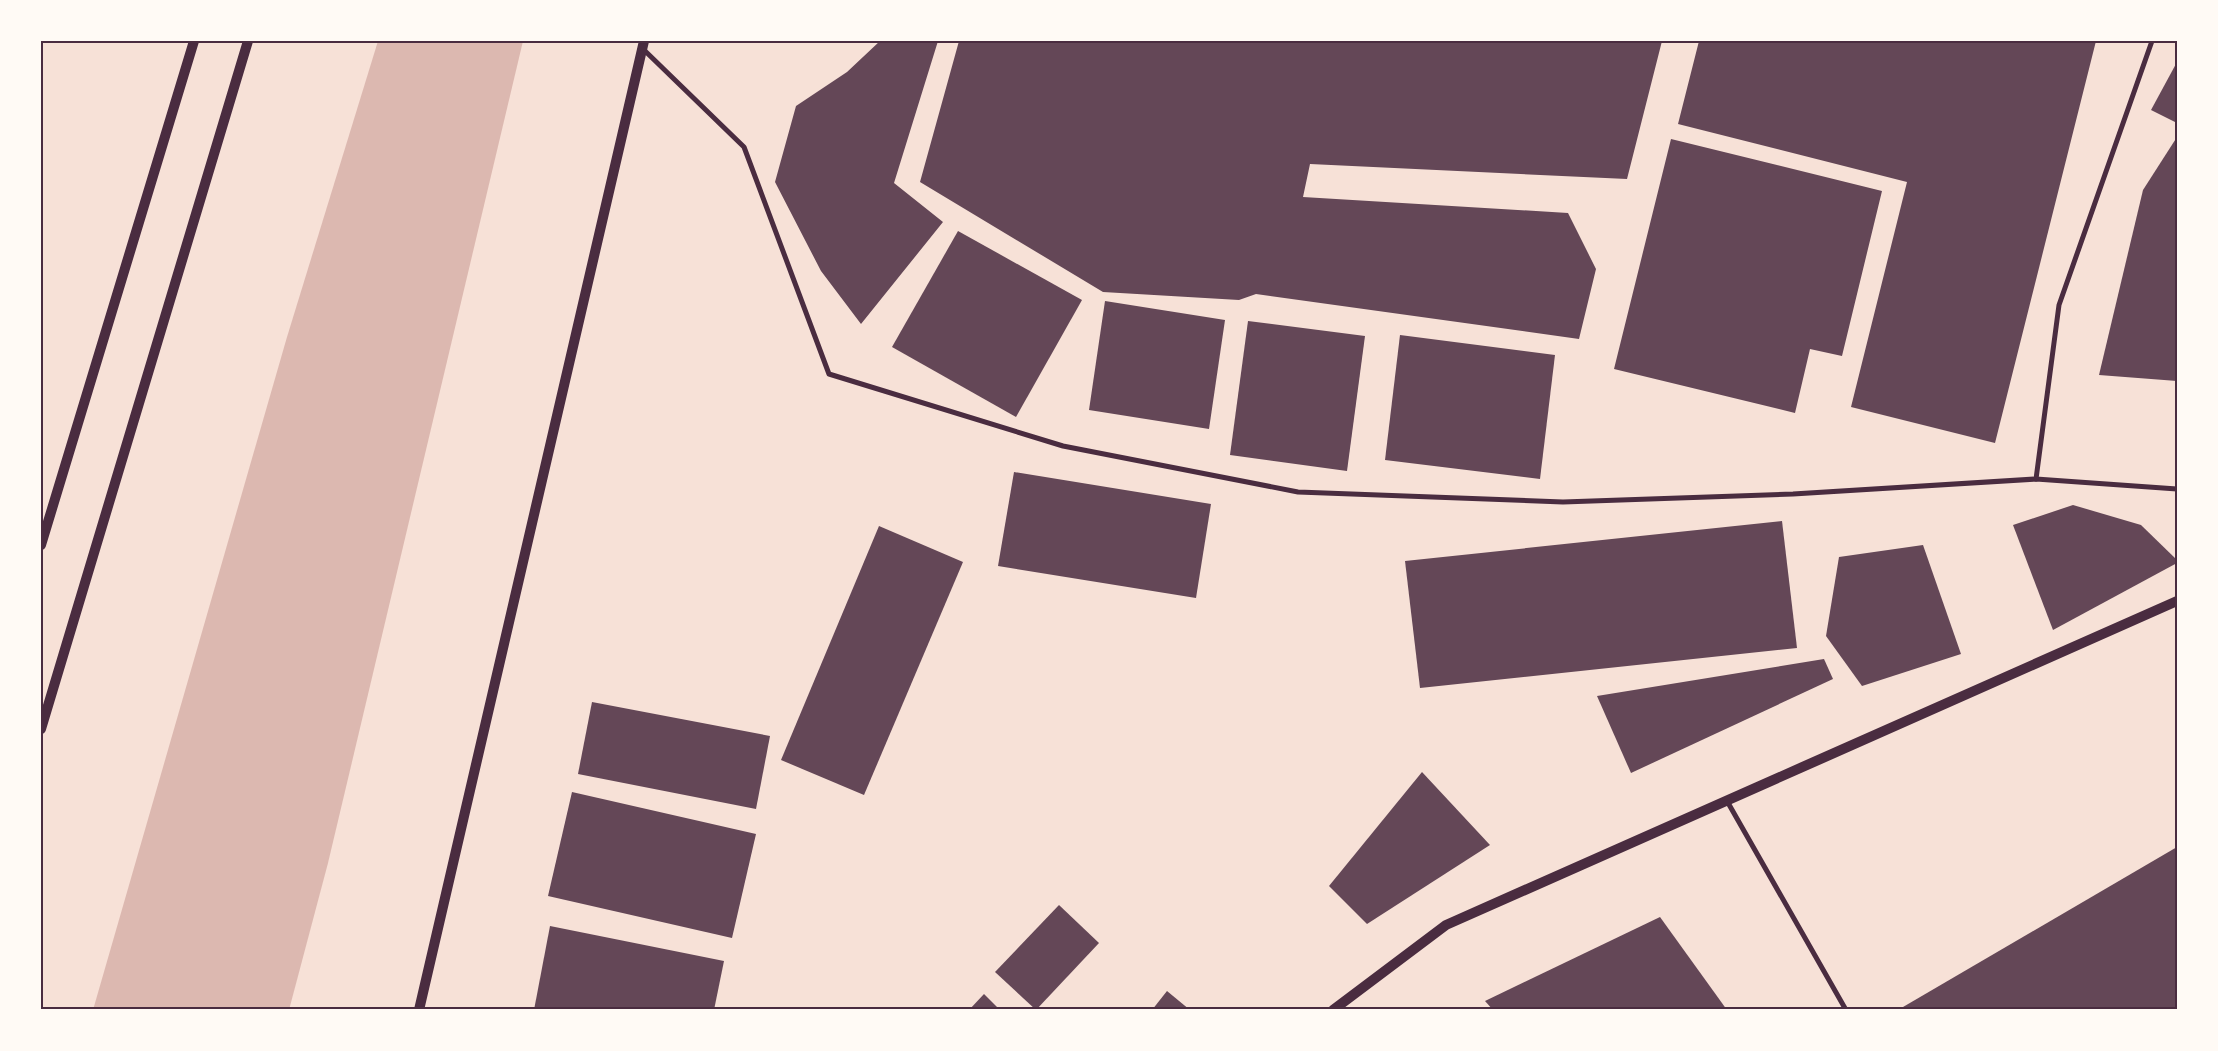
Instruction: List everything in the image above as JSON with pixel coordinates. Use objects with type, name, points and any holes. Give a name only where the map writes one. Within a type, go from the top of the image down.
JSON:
[{"type":"main road","points":[[41,545],[194,41]]},
{"type":"main road","points":[[41,729],[248,41]]},
{"type":"main road","points":[[420,1010],[643,45]]},
{"type":"main road","points":[[1333,1010],[1446,925],[2177,601]]},
{"type":"street","points":[[2036,479],[2059,305],[2152,41]]},
{"type":"street","points":[[643,45],[744,147],[829,374],[1063,446],[1298,492],[1563,502],[1793,494],[2036,479],[2177,489]]},
{"type":"street","points":[[1727,801],[1846,1010]]},
{"type":"shaded area","points":[[378,41],[523,41],[328,863],[289,1010],[93,1010],[287,337]]},
{"type":"building","points":[[880,41],[938,41],[894,183],[943,222],[861,324],[821,271],[775,182],[796,106],[847,72]]},
{"type":"building","points":[[959,41],[1662,41],[1627,179],[1310,164],[1303,197],[1568,213],[1596,269],[1579,339],[1256,294],[1239,300],[1103,292],[920,182]]},
{"type":"building","points":[[1699,41],[2096,41],[1995,443],[1851,407],[1907,182],[1678,124]]},
{"type":"building","points":[[2177,62],[2177,123],[2151,110]]},
{"type":"building","points":[[2177,137],[2177,381],[2099,375],[2143,190]]},
{"type":"building","points":[[1671,139],[1882,191],[1842,356],[1810,349],[1795,413],[1614,369]]},
{"type":"building","points":[[958,231],[1082,300],[1016,417],[892,347]]},
{"type":"building","points":[[1105,301],[1225,320],[1209,429],[1089,410]]},
{"type":"building","points":[[1248,321],[1365,336],[1347,471],[1230,455]]},
{"type":"building","points":[[1400,335],[1555,355],[1540,479],[1385,460]]},
{"type":"building","points":[[1014,472],[1211,504],[1196,598],[998,566]]},
{"type":"building","points":[[2073,505],[2141,525],[2177,560],[2177,563],[2053,630],[2013,525]]},
{"type":"building","points":[[1782,521],[1797,648],[1420,688],[1405,561]]},
{"type":"building","points":[[879,526],[963,562],[864,795],[781,760]]},
{"type":"building","points":[[1923,545],[1961,654],[1862,686],[1826,636],[1839,557]]},
{"type":"building","points":[[1824,659],[1833,679],[1631,773],[1597,696]]},
{"type":"building","points":[[592,702],[770,736],[756,809],[578,774]]},
{"type":"building","points":[[1422,772],[1490,845],[1367,924],[1329,886]]},
{"type":"building","points":[[572,792],[756,834],[732,938],[548,896]]},
{"type":"building","points":[[2177,847],[2177,1010],[1904,1010],[1903,1007]]},
{"type":"building","points":[[1059,905],[1099,943],[1036,1010],[995,972]]},
{"type":"building","points":[[1660,917],[1727,1010],[1493,1010],[1485,1001]]},
{"type":"building","points":[[550,926],[724,961],[714,1010],[534,1010]]},
{"type":"building","points":[[1167,991],[1190,1010],[1152,1010]]},
{"type":"building","points":[[984,994],[1000,1010],[969,1010]]}]
